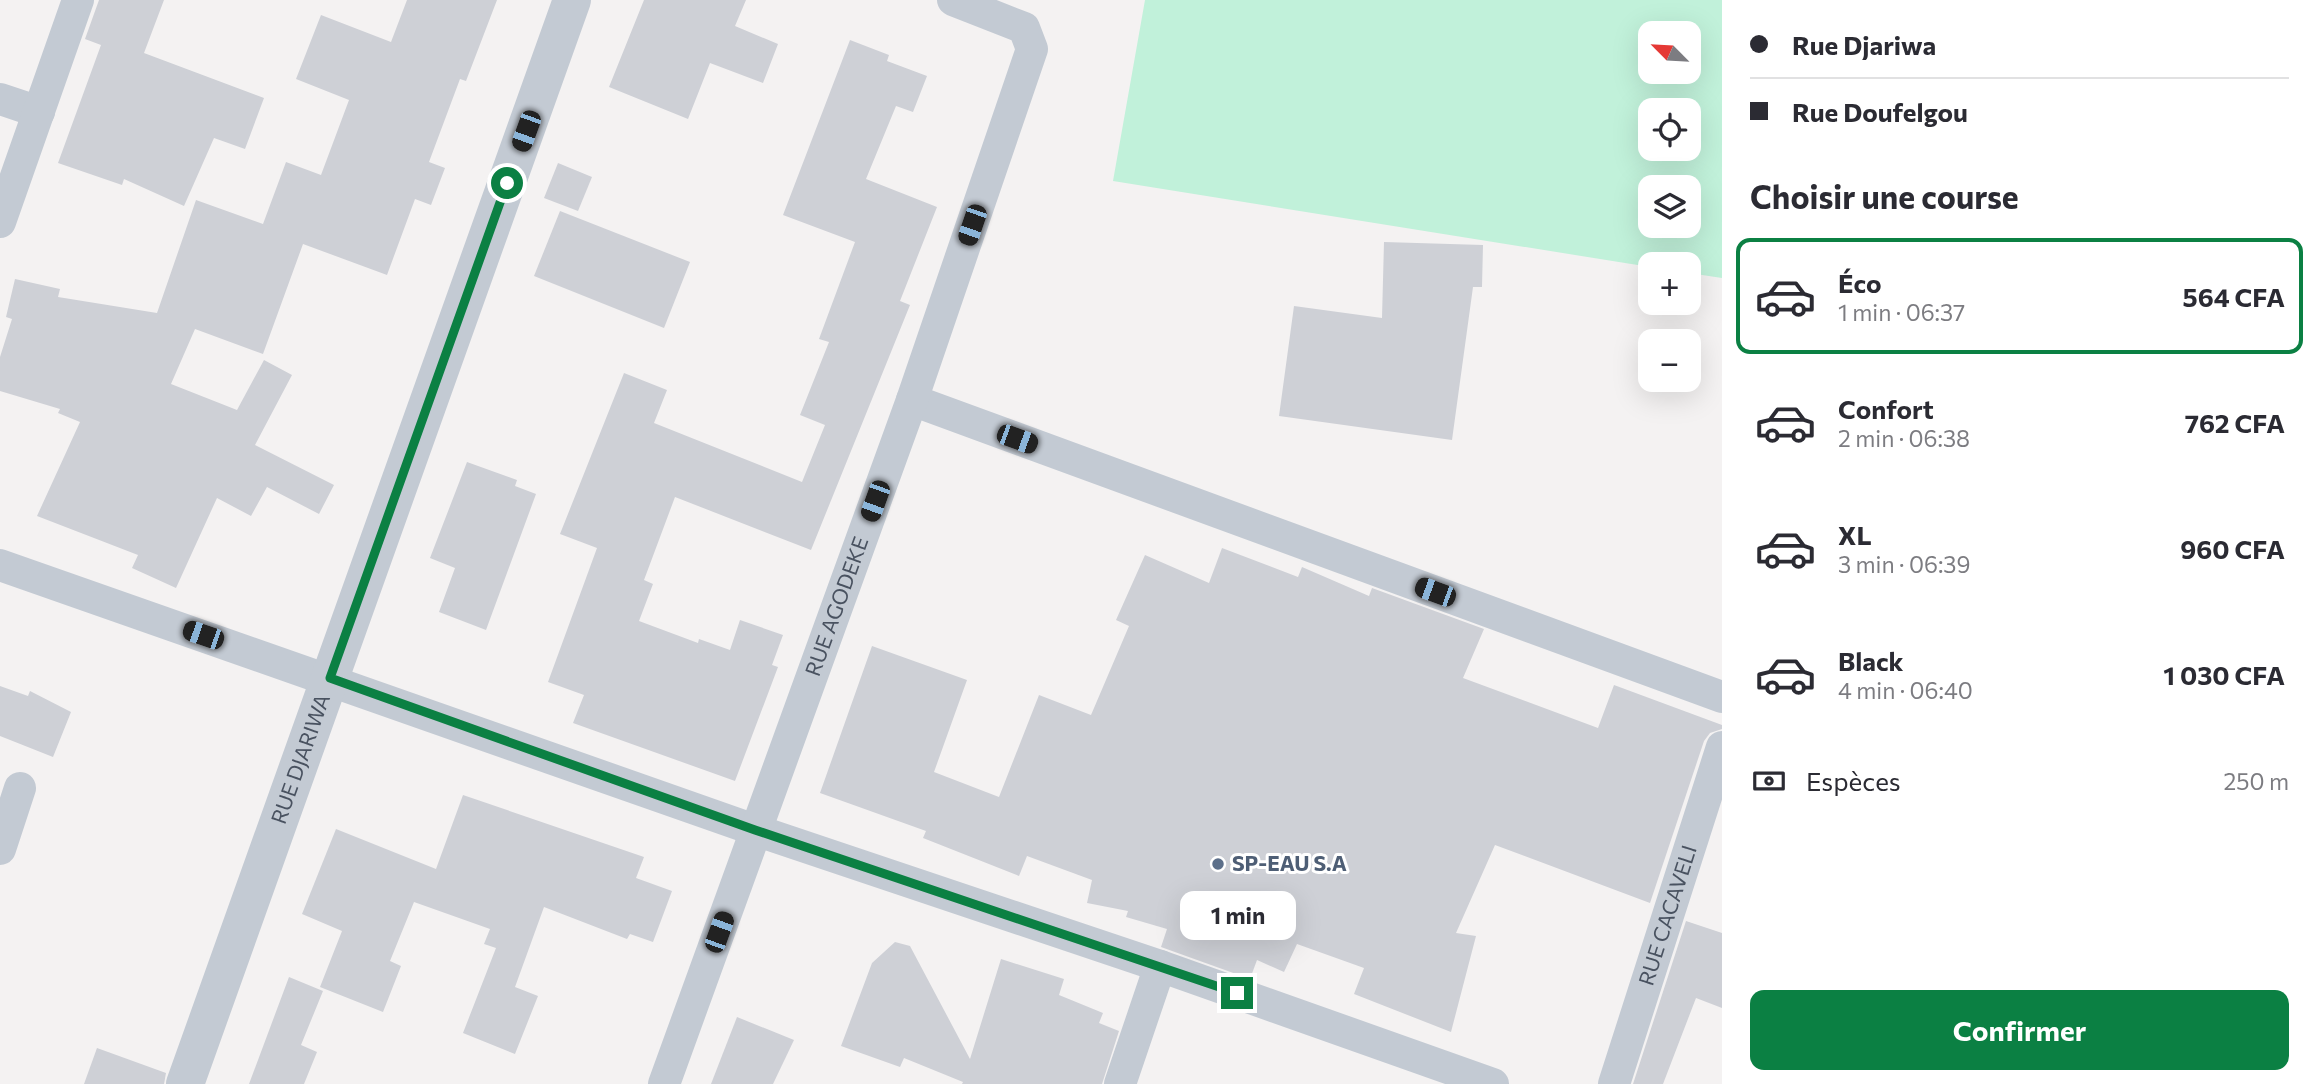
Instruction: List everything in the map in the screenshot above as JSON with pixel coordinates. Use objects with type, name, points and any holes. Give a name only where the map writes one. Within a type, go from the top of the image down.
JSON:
[{"type":"street","points":[[0,222],[78,0]]},
{"type":"street","name":"RUE DJARIWA","points":[[185,1084],[572,0]]},
{"type":"street","name":"RUE AGODEKE","points":[[664,1084],[912,400],[1032,49],[1024,28],[953,0]]},
{"type":"street","points":[[0,99],[38,112]]},
{"type":"street","points":[[912,400],[1722,697]]},
{"type":"street","points":[[0,565],[330,678],[755,830],[1160,966],[1493,1084]]},
{"type":"street","name":"RUE CACAVELI","points":[[1614,1084],[1722,747]]},
{"type":"street","points":[[0,849],[20,788]]},
{"type":"street","points":[[1121,1084],[1160,966]]},
{"type":"green space","points":[[1145,0],[1722,0],[1722,278],[1701,275],[1701,252],[1638,252],[1638,265],[1113,181]]},
{"type":"building","points":[[99,0],[164,0],[144,53],[264,98],[245,149],[214,138],[184,206],[124,179],[122,185],[58,163],[101,45],[85,39]]},
{"type":"building","points":[[407,0],[497,0],[466,81],[460,79],[429,162],[445,168],[431,205],[415,199],[387,275],[303,244],[263,354],[195,329],[171,384],[237,410],[264,360],[292,375],[255,445],[334,485],[319,514],[267,487],[251,516],[217,498],[176,588],[132,568],[138,555],[37,516],[80,422],[58,413],[60,409],[0,391],[0,357],[12,319],[6,317],[15,279],[60,289],[58,297],[157,313],[196,200],[263,224],[286,162],[321,175],[349,100],[296,79],[321,15],[391,42]]},
{"type":"building","points":[[644,0],[746,0],[735,26],[778,44],[763,83],[710,63],[688,119],[609,87]]},
{"type":"building","points":[[850,40],[889,55],[887,61],[927,76],[913,112],[896,106],[866,179],[937,207],[900,301],[910,305],[811,550],[675,497],[644,580],[653,584],[639,621],[698,643],[699,639],[730,650],[740,620],[783,635],[772,665],[778,667],[735,781],[573,723],[584,695],[548,682],[597,548],[560,534],[624,373],[667,390],[654,423],[802,482],[825,425],[800,415],[829,342],[819,339],[855,242],[783,215]]},
{"type":"building","points":[[558,163],[592,177],[578,211],[544,198]]},
{"type":"building","points":[[560,211],[690,262],[664,328],[534,276]]},
{"type":"building","points":[[1384,242],[1483,245],[1482,287],[1473,287],[1452,440],[1279,416],[1294,306],[1382,318]]},
{"type":"building","points":[[467,462],[517,480],[515,486],[536,494],[486,630],[439,612],[455,568],[430,558]]},
{"type":"building","points":[[1222,548],[1298,577],[1302,567],[1369,596],[1372,588],[1484,629],[1463,678],[1598,728],[1614,685],[1722,725],[1722,729],[1710,733],[1704,741],[1650,903],[1495,845],[1456,933],[1476,936],[1451,1032],[1354,994],[1364,968],[1297,944],[1284,972],[1257,960],[1250,979],[1161,947],[1167,929],[1126,917],[1128,911],[1087,903],[1092,880],[1027,856],[1019,876],[923,838],[926,831],[820,793],[872,646],[967,680],[934,772],[999,797],[1039,695],[1091,715],[1129,626],[1116,620],[1145,555],[1209,583]]},
{"type":"building","points":[[0,686],[28,696],[30,691],[71,712],[53,757],[0,736]]},
{"type":"building","points":[[463,795],[644,857],[636,878],[672,891],[653,942],[630,934],[627,939],[544,907],[515,987],[538,996],[515,1054],[463,1033],[496,948],[484,944],[490,929],[414,902],[390,961],[401,966],[383,1012],[320,987],[342,931],[302,914],[336,829],[436,869]]},
{"type":"building","points":[[1686,921],[1722,933],[1722,1008],[1696,998],[1663,1084],[1633,1084]]},
{"type":"building","points":[[895,942],[910,946],[970,1059],[1001,959],[1064,979],[1059,995],[1103,1013],[1099,1023],[1119,1031],[1102,1084],[962,1084],[963,1082],[904,1058],[900,1067],[841,1046],[872,963]]},
{"type":"building","points":[[289,977],[323,991],[301,1045],[317,1052],[304,1084],[249,1084]]},
{"type":"building","points":[[737,1017],[794,1040],[773,1084],[711,1084]]},
{"type":"building","points":[[97,1048],[166,1073],[164,1084],[84,1084]]},
{"type":"place","name":"SP-EAU S.A","points":[[1218,864]]},
{"type":"route","points":[[507,183],[330,678],[755,830],[1237,993]]}]
